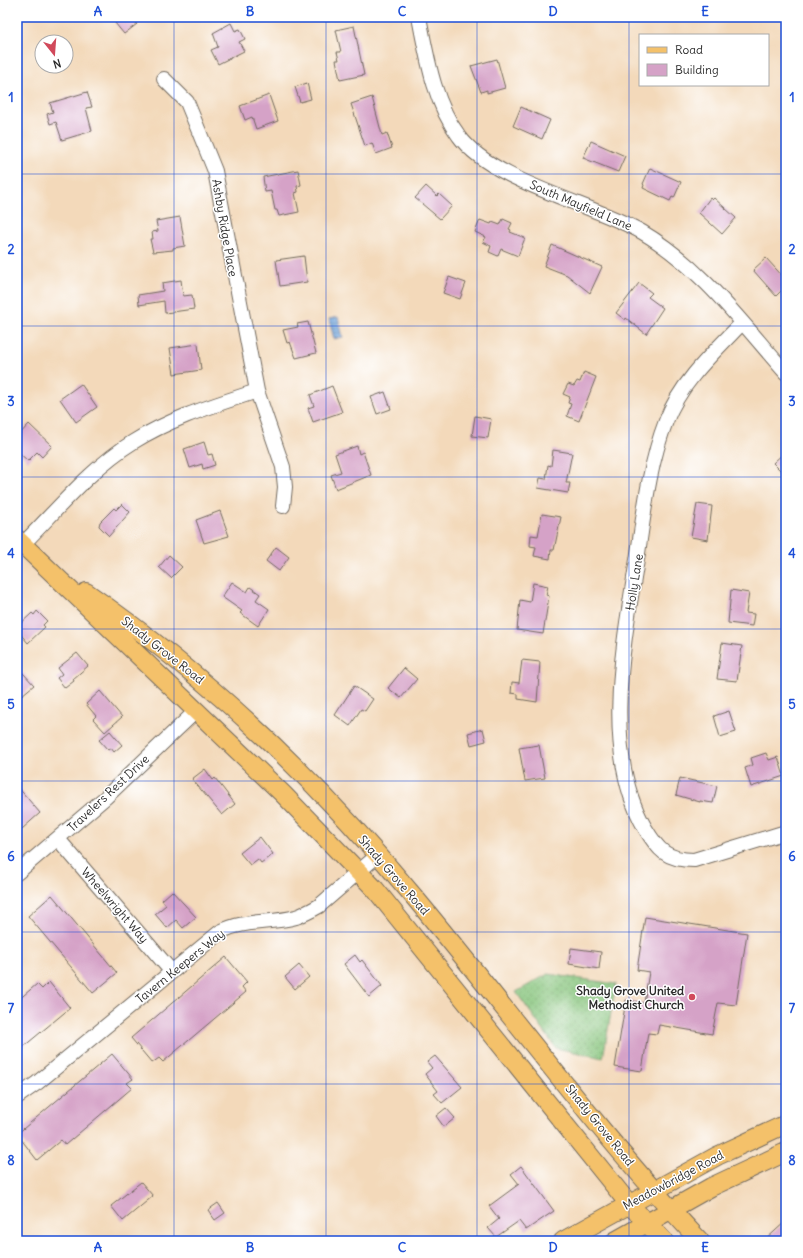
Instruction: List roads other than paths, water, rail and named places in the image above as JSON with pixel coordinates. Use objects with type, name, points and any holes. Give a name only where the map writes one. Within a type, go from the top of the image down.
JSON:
[{"type":"main road","name":"Shady Grove Road","points":[[20,541],[197,710],[283,794],[359,872],[413,935],[629,1204],[664,1241]]},
{"type":"main road","name":"Shady Grove Road","points":[[39,560],[167,651],[211,687],[285,757],[378,855],[653,1190],[700,1241]]},
{"type":"main road","name":"Meadowbridge Road","points":[[564,1241],[653,1190],[717,1156],[786,1124]]},
{"type":"main road","name":"Meadowbridge Road","points":[[615,1241],[718,1183],[786,1152]]},
{"type":"street","name":"South Mayfield Lane","points":[[419,17],[438,96],[447,117],[466,146],[502,170],[529,183],[597,210],[642,232],[669,250],[694,272],[786,373]]},
{"type":"street","name":"Ashby Ridge Place","points":[[164,79],[187,102],[215,171],[257,390],[283,467],[285,487],[283,506]]},
{"type":"street","name":"Holly Lane","points":[[742,323],[688,382],[666,419],[650,474],[624,647],[620,699],[621,739],[625,769],[632,798],[641,821],[656,847],[669,856],[682,860],[694,860],[786,832]]},
{"type":"street","points":[[20,541],[105,462],[133,442],[170,422],[257,390]]},
{"type":"street","name":"Travelers Rest Drive","points":[[17,873],[106,797],[197,710]]},
{"type":"street","name":"Wheelwright Way","points":[[58,839],[172,972]]},
{"type":"street","name":"Tavern Keepers Way","points":[[17,1097],[37,1083],[212,938],[228,928],[249,922],[295,917],[308,912],[319,906],[378,855]]},
{"type":"water","points":[[338,317],[343,337],[334,339],[329,319]]},
{"type":"place","name":"Shady Grove United Methodist Church","points":[[692,997]]}]
